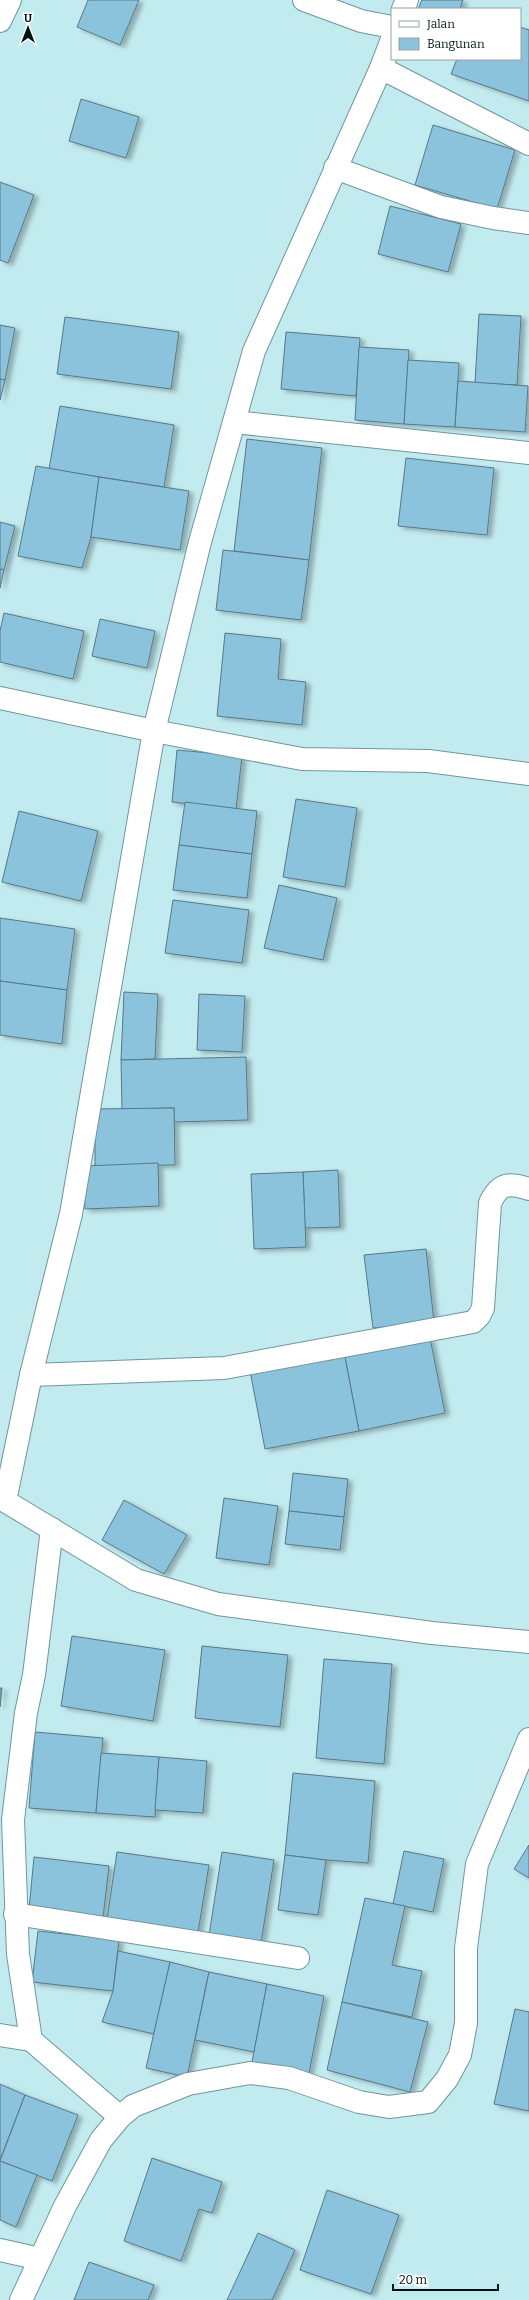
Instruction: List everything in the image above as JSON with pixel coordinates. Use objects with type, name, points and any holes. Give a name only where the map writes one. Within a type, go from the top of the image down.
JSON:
[{"type":"street","points":[[0,21],[10,0]]},
{"type":"street","points":[[304,0],[361,21],[391,27]]},
{"type":"street","points":[[391,42],[381,68],[254,351],[200,542],[154,731],[71,1214],[31,1375],[3,1499],[136,1580],[218,1604],[432,1632],[529,1642]]},
{"type":"street","points":[[381,68],[529,144]]},
{"type":"street","points":[[335,168],[441,207],[493,218],[529,223]]},
{"type":"street","points":[[234,422],[529,453]]},
{"type":"street","points":[[0,698],[154,731],[302,759],[428,761],[529,774]]},
{"type":"street","points":[[31,1375],[224,1368],[473,1322],[479,1316],[482,1308],[490,1203],[495,1192],[503,1187],[512,1184],[529,1189]]},
{"type":"street","points":[[31,2040],[18,1954],[15,1914],[14,1820],[26,1713],[34,1675],[52,1529]]},
{"type":"street","points":[[21,2300],[65,2206],[101,2140],[120,2117],[133,2106],[188,2084],[250,2073],[289,2078],[366,2103],[389,2107],[428,2102],[447,2079],[460,2055],[466,2023],[466,1948],[477,1864],[529,1739]]},
{"type":"street","points":[[15,1914],[298,1958]]},
{"type":"street","points":[[0,2035],[31,2040],[120,2117]]},
{"type":"street","points":[[0,2250],[40,2259]]},
{"type":"building","points":[[88,0],[139,0],[120,45],[77,27]]},
{"type":"building","points":[[422,0],[463,0],[460,8],[418,8]]},
{"type":"building","points":[[521,27],[529,30],[529,101],[451,74],[457,60],[521,60]]},
{"type":"building","points":[[81,99],[139,117],[126,158],[69,141]]},
{"type":"building","points":[[433,125],[515,150],[497,209],[415,185]]},
{"type":"building","points":[[0,182],[34,195],[8,263],[0,260]]},
{"type":"building","points":[[390,206],[461,224],[448,272],[378,254]]},
{"type":"building","points":[[479,314],[521,316],[517,385],[475,383]]},
{"type":"building","points":[[65,317],[179,332],[171,389],[57,374]]},
{"type":"building","points":[[0,325],[15,328],[5,380],[0,379]]},
{"type":"building","points":[[286,332],[360,338],[356,396],[281,389]]},
{"type":"building","points":[[359,347],[409,350],[404,424],[355,420]]},
{"type":"building","points":[[408,360],[459,363],[455,427],[404,424]]},
{"type":"building","points":[[0,379],[5,380],[0,400]]},
{"type":"building","points":[[458,381],[528,386],[525,432],[455,427]]},
{"type":"building","points":[[60,406],[174,425],[164,487],[49,469]]},
{"type":"building","points":[[247,439],[322,448],[309,560],[234,551]]},
{"type":"building","points":[[406,458],[494,468],[487,535],[398,526]]},
{"type":"building","points":[[36,466],[99,477],[91,537],[82,568],[18,556]]},
{"type":"building","points":[[99,477],[189,491],[180,550],[91,537]]},
{"type":"building","points":[[0,522],[15,526],[4,570],[0,569]]},
{"type":"building","points":[[223,550],[309,560],[301,620],[216,610]]},
{"type":"building","points":[[0,569],[4,570],[0,588]]},
{"type":"building","points":[[4,613],[84,631],[73,679],[0,662],[0,631]]},
{"type":"building","points":[[100,619],[155,631],[147,668],[92,656]]},
{"type":"building","points":[[225,633],[281,639],[278,679],[306,682],[302,725],[217,716]]},
{"type":"building","points":[[177,750],[242,756],[236,809],[172,802]]},
{"type":"building","points":[[296,799],[357,808],[345,887],[283,877]]},
{"type":"building","points":[[185,802],[257,811],[252,854],[179,845]]},
{"type":"building","points":[[19,811],[98,831],[81,901],[2,882]]},
{"type":"building","points":[[179,845],[252,854],[247,898],[173,890]]},
{"type":"building","points":[[279,885],[337,898],[323,960],[264,948]]},
{"type":"building","points":[[173,900],[249,910],[242,963],[165,953]]},
{"type":"building","points":[[0,918],[75,929],[67,990],[0,981]]},
{"type":"building","points":[[0,981],[67,990],[62,1044],[0,1035]]},
{"type":"building","points":[[124,992],[158,994],[155,1059],[121,1060]]},
{"type":"building","points":[[199,994],[245,996],[242,1052],[197,1050]]},
{"type":"building","points":[[246,1057],[248,1120],[174,1122],[174,1108],[122,1109],[121,1060]]},
{"type":"building","points":[[174,1108],[175,1165],[95,1166],[95,1109]]},
{"type":"building","points":[[158,1163],[159,1206],[85,1209],[83,1166]]},
{"type":"building","points":[[338,1170],[340,1227],[305,1228],[303,1172]]},
{"type":"building","points":[[303,1172],[306,1247],[254,1249],[251,1174]]},
{"type":"building","points":[[426,1249],[434,1322],[373,1328],[364,1255]]},
{"type":"building","points":[[430,1338],[445,1413],[359,1431],[344,1352]]},
{"type":"building","points":[[344,1352],[359,1431],[265,1449],[250,1371]]},
{"type":"building","points":[[293,1473],[348,1479],[344,1517],[289,1511]]},
{"type":"building","points":[[224,1498],[278,1506],[269,1565],[216,1558]]},
{"type":"building","points":[[124,1500],[187,1535],[164,1574],[102,1540]]},
{"type":"building","points":[[289,1511],[344,1517],[340,1550],[285,1544]]},
{"type":"building","points":[[72,1636],[165,1650],[153,1721],[61,1706]]},
{"type":"building","points":[[202,1646],[288,1655],[280,1727],[195,1718]]},
{"type":"building","points":[[324,1659],[392,1664],[384,1764],[316,1758]]},
{"type":"building","points":[[0,1688],[2,1688],[0,1707]]},
{"type":"building","points":[[35,1732],[103,1738],[96,1813],[29,1808]]},
{"type":"building","points":[[101,1753],[159,1757],[155,1817],[96,1813]]},
{"type":"building","points":[[159,1757],[207,1761],[203,1813],[155,1810]]},
{"type":"building","points":[[293,1773],[375,1781],[368,1863],[285,1855]]},
{"type":"building","points":[[529,1845],[529,1878],[514,1869]]},
{"type":"building","points":[[404,1851],[444,1859],[433,1912],[393,1904]]},
{"type":"building","points":[[117,1852],[209,1865],[198,1932],[107,1919]]},
{"type":"building","points":[[222,1852],[274,1860],[261,1943],[209,1935]]},
{"type":"building","points":[[285,1855],[326,1860],[318,1915],[278,1910]]},
{"type":"building","points":[[34,1857],[109,1866],[103,1918],[29,1909]]},
{"type":"building","points":[[365,1898],[405,1906],[392,1965],[422,1971],[412,2017],[342,2002]]},
{"type":"building","points":[[38,1931],[119,1940],[113,1991],[32,1982]]},
{"type":"building","points":[[118,1951],[170,1962],[154,2034],[102,2022],[113,1991]]},
{"type":"building","points":[[170,1962],[209,1972],[187,2077],[146,2068]]},
{"type":"building","points":[[209,1972],[267,1984],[254,2052],[195,2040]]},
{"type":"building","points":[[267,1984],[324,1996],[309,2073],[252,2062]]},
{"type":"building","points":[[342,2002],[428,2022],[410,2092],[327,2070]]},
{"type":"building","points":[[515,2009],[529,2012],[529,2111],[494,2104]]},
{"type":"building","points":[[0,2084],[25,2095],[0,2160]]},
{"type":"building","points":[[25,2095],[78,2115],[52,2181],[0,2161]]},
{"type":"building","points":[[152,2158],[222,2182],[212,2213],[199,2209],[181,2261],[124,2241]]},
{"type":"building","points":[[0,2161],[37,2175],[16,2227],[0,2220]]},
{"type":"building","points":[[327,2190],[399,2215],[371,2294],[300,2270]]},
{"type":"building","points":[[258,2233],[295,2250],[272,2300],[227,2300]]},
{"type":"building","points":[[89,2262],[154,2285],[148,2300],[74,2300]]}]
